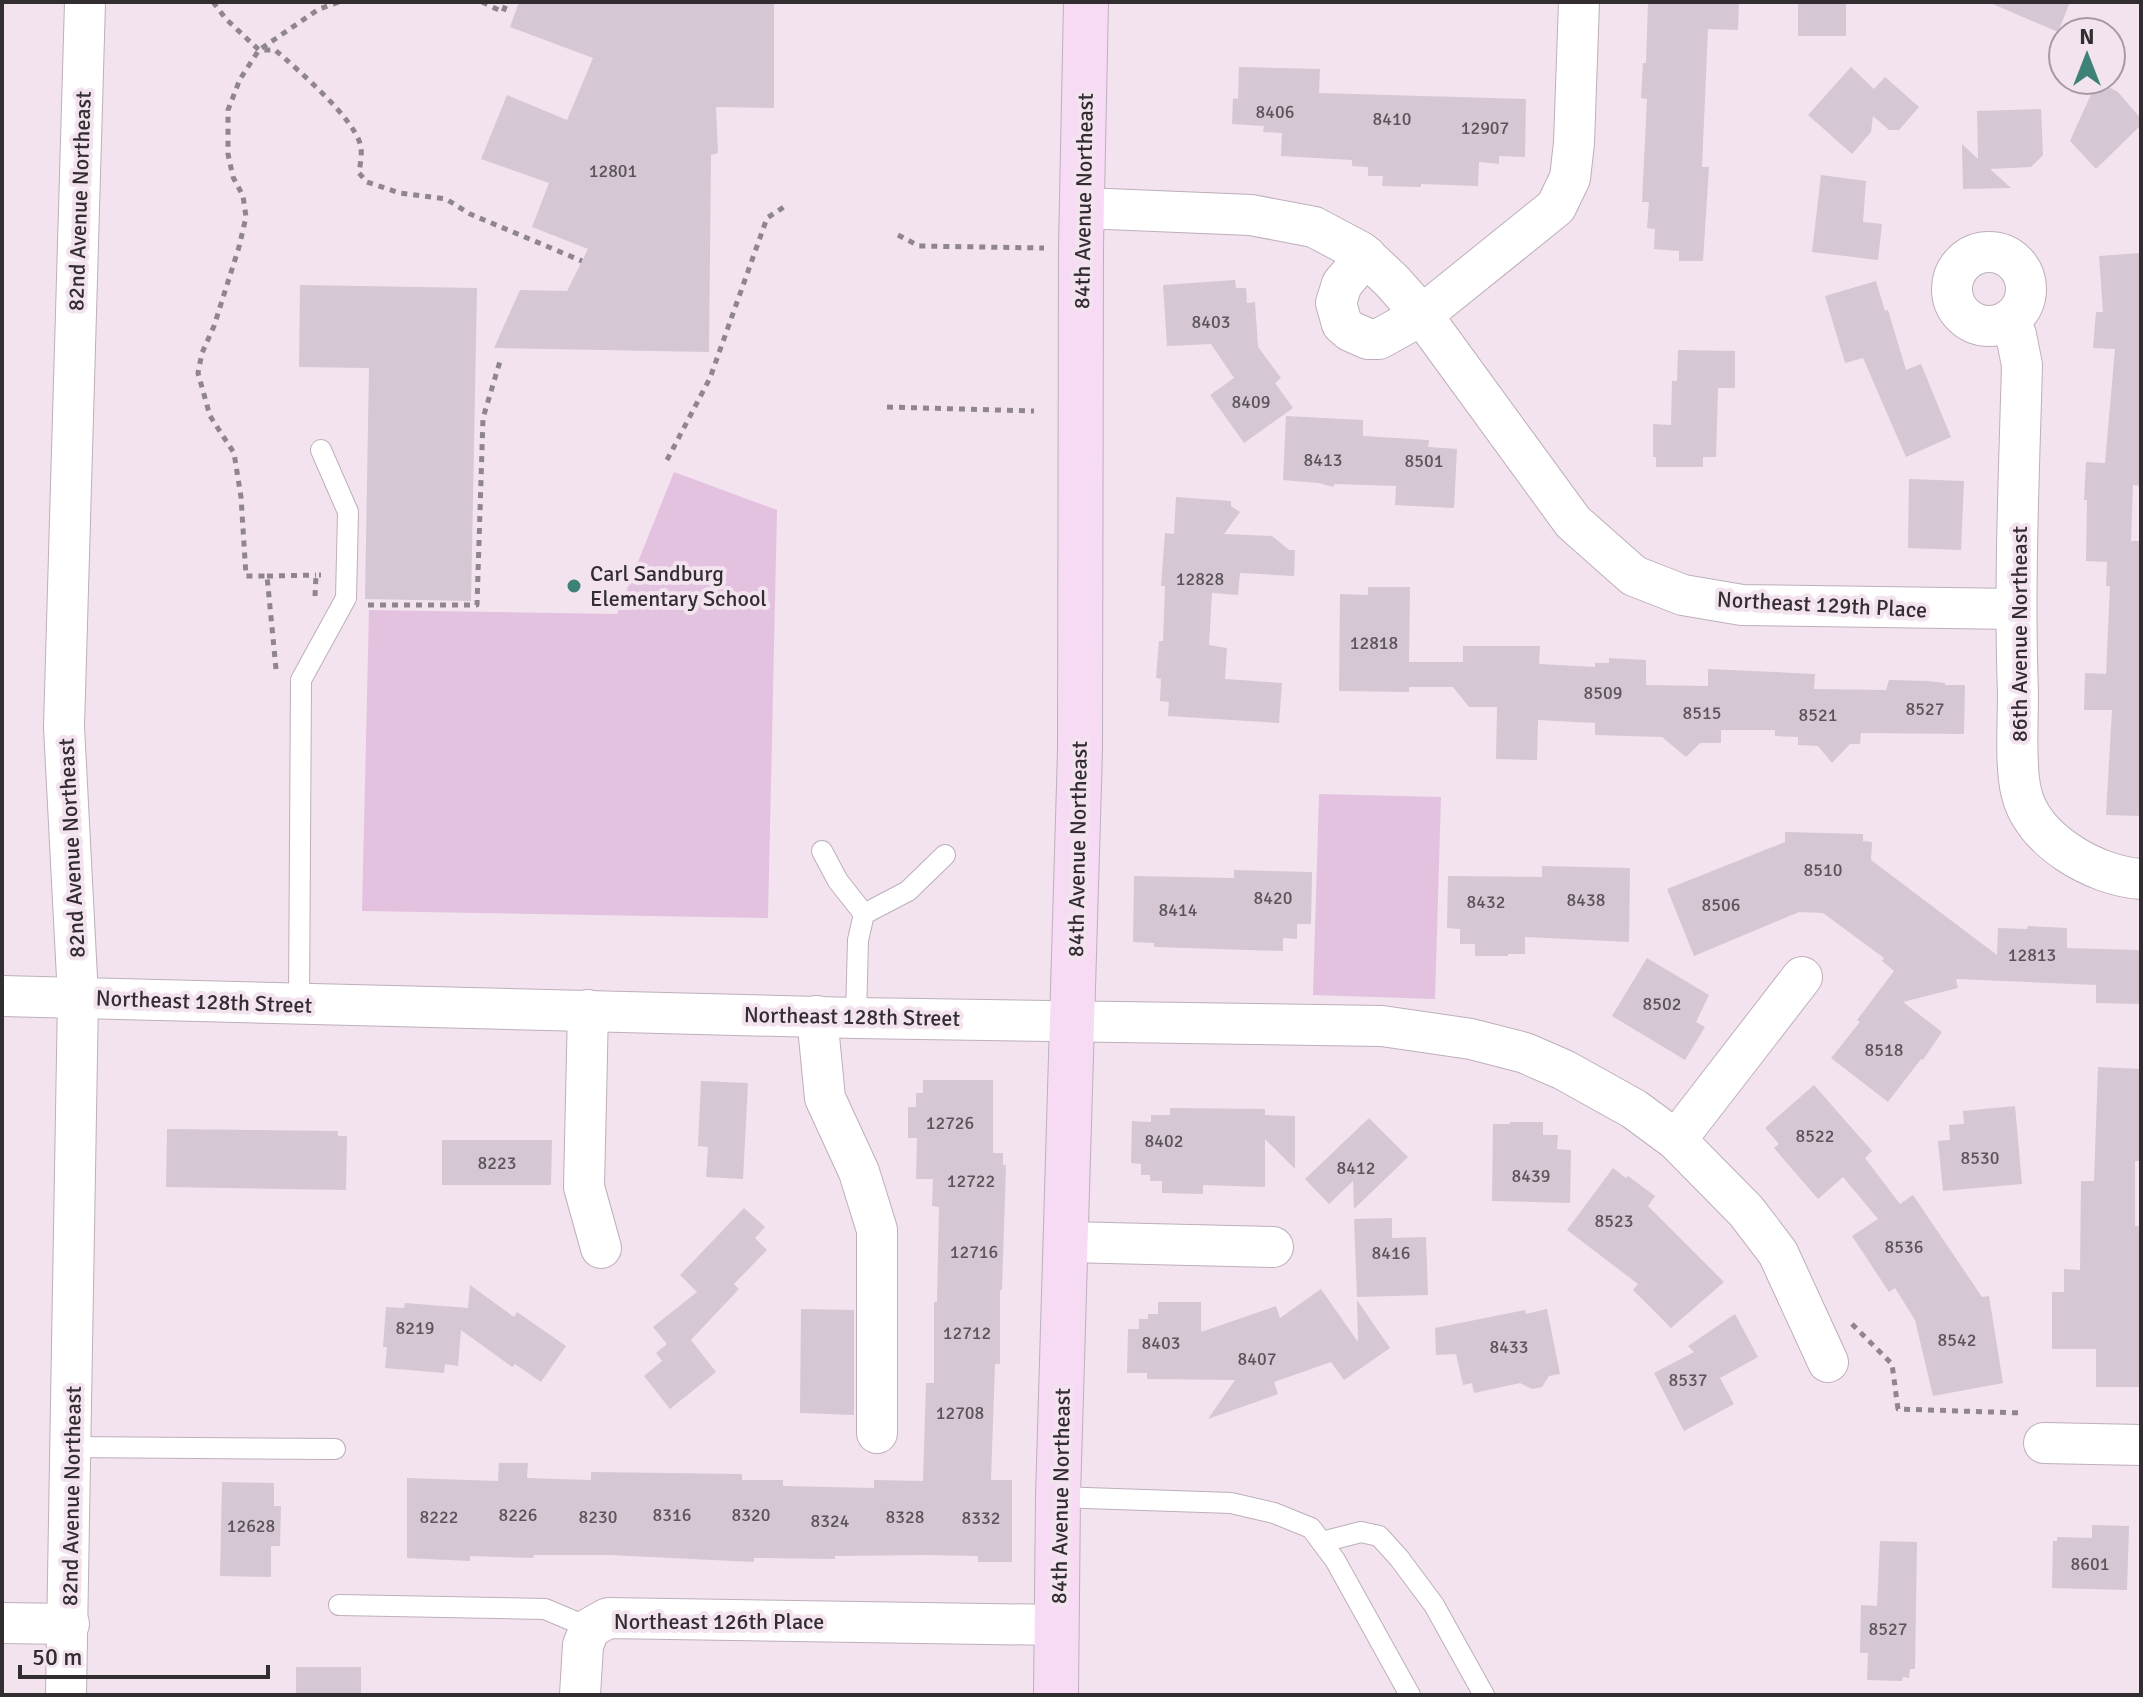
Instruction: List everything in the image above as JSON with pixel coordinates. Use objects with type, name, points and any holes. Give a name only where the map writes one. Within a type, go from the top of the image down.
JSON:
[{"type":"street","name":"82nd Avenue Northeast","points":[[66,1695],[78,997],[64,727],[85,2]]},
{"type":"street","name":"84th Avenue Northeast","points":[[1056,1695],[1058,1497],[1080,751],[1081,279],[1086,2]]},
{"type":"street","points":[[1366,256],[1342,284],[1336,303],[1342,324],[1358,337],[1379,339],[1422,315],[1556,207],[1570,178],[1574,143],[1579,2]]},
{"type":"street","name":"Northeast 129th Place","points":[[1083,208],[1251,215],[1314,227],[1366,256],[1422,315],[1573,522],[1634,576],[1683,595],[1742,605],[2015,609]]},
{"type":"street","name":"86th Avenue Northeast","points":[[2009,320],[2016,335],[2022,365],[2015,609],[2021,793],[2039,828],[2081,863],[2124,878],[2141,879]]},
{"type":"street","points":[[1676,1140],[1802,977]]},
{"type":"street","name":"Northeast 128th Street","points":[[2,996],[856,1018],[1382,1026],[1471,1039],[1525,1053],[1564,1070],[1634,1109],[1676,1140],[1746,1211],[1778,1253],[1828,1362]]},
{"type":"street","points":[[588,1010],[584,1187],[601,1248]]},
{"type":"street","points":[[817,1016],[825,1098],[859,1172],[877,1230],[877,1433]]},
{"type":"street","points":[[1067,1242],[1273,1247]]},
{"type":"street","points":[[2040,1428],[2141,1445]]},
{"type":"street","name":"Northeast 126th Place","points":[[590,1628],[608,1618],[629,1617],[1057,1625]]},
{"type":"street","points":[[2,1623],[69,1624]]},
{"type":"street","points":[[580,1695],[583,1645],[590,1628]]},
{"type":"lane","points":[[299,1004],[301,680],[346,598],[347,575],[348,512],[321,450]]},
{"type":"lane","points":[[822,851],[838,881],[864,914]]},
{"type":"lane","points":[[856,1018],[858,940],[864,914],[908,891],[945,855]]},
{"type":"lane","points":[[72,1447],[335,1449]]},
{"type":"lane","points":[[1058,1497],[1231,1503],[1274,1513],[1311,1528],[1342,1572],[1410,1695]]},
{"type":"lane","points":[[1322,1542],[1361,1532],[1379,1536],[1434,1605],[1484,1695]]},
{"type":"lane","name":"Northeast 126th Place","points":[[339,1605],[545,1609],[590,1628]]},
{"type":"path","points":[[213,2],[259,50],[275,50],[354,128],[361,146],[359,173],[367,182],[400,193],[446,199],[470,214],[582,261]]},
{"type":"path","points":[[339,2],[319,9],[259,50],[240,79],[228,110],[228,154],[233,177],[243,196],[246,217],[198,373],[210,416],[234,453],[241,497],[246,576],[360,576],[361,605],[477,605],[483,418],[501,358]]},
{"type":"path","points":[[482,2],[503,12],[507,2]]},
{"type":"path","points":[[667,460],[710,378],[767,218],[787,205]]},
{"type":"path","points":[[898,235],[919,246],[1028,248]]},
{"type":"path","points":[[887,407],[1034,411]]},
{"type":"path","points":[[315,603],[316,575]]},
{"type":"path","points":[[267,576],[277,680]]},
{"type":"path","points":[[1851,1323],[1892,1364],[1898,1409],[2040,1428]]},
{"type":"shaded area","points":[[674,472],[777,510],[768,918],[362,911],[369,610],[617,614]]},
{"type":"shaded area","points":[[1319,794],[1441,797],[1435,999],[1313,995]]},
{"type":"building","points":[[519,2],[774,2],[774,108],[716,107],[718,153],[711,155],[709,352],[494,348],[520,290],[567,291],[588,249],[532,227],[549,183],[481,159],[507,95],[567,120],[593,58],[510,27]]},
{"type":"building","points":[[1648,2],[1739,2],[1738,30],[1708,29],[1702,167],[1709,167],[1703,261],[1679,261],[1679,251],[1654,249],[1655,229],[1647,228],[1649,202],[1642,202],[1647,99],[1641,98],[1643,63],[1646,63]]},
{"type":"building","points":[[1798,2],[1846,2],[1846,36],[1798,36]]},
{"type":"building","points":[[1988,2],[2070,2],[2064,16],[2047,16],[2047,27]]},
{"type":"building","points":[[1239,67],[1320,69],[1319,93],[1526,99],[1525,157],[1499,156],[1499,164],[1479,162],[1478,186],[1421,184],[1421,187],[1382,186],[1383,176],[1368,176],[1368,167],[1352,166],[1352,160],[1281,156],[1282,133],[1263,132],[1264,126],[1232,124],[1233,98],[1238,99]]},
{"type":"building","points":[[1851,67],[1874,89],[1885,77],[1919,107],[1899,130],[1889,130],[1873,116],[1871,132],[1852,154],[1808,115]]},
{"type":"building","points":[[2090,96],[2121,96],[2141,119],[2141,125],[2096,169],[2070,141]]},
{"type":"building","points":[[2041,109],[2043,155],[2031,167],[1990,169],[2011,188],[1963,189],[1962,144],[1978,159],[1977,111]]},
{"type":"building","points":[[1821,175],[1866,181],[1863,222],[1882,224],[1878,260],[1812,252]]},
{"type":"building","points":[[2141,253],[2141,486],[2133,485],[2131,541],[2141,541],[2141,816],[2106,815],[2112,710],[2084,710],[2085,673],[2106,674],[2110,586],[2106,586],[2107,562],[2086,561],[2087,500],[2084,500],[2086,462],[2105,463],[2115,349],[2093,348],[2096,312],[2103,312],[2099,256]]},
{"type":"building","points":[[1235,280],[1236,288],[1246,288],[1247,303],[1255,302],[1258,347],[1281,378],[1275,383],[1293,408],[1244,443],[1210,395],[1234,378],[1211,344],[1167,346],[1163,285]]},
{"type":"building","points":[[1876,281],[1906,370],[1921,364],[1951,437],[1906,457],[1863,358],[1845,363],[1825,296]]},
{"type":"building","points":[[300,285],[477,288],[471,601],[365,599],[369,368],[299,367]]},
{"type":"building","points":[[1678,350],[1735,351],[1735,388],[1718,388],[1716,457],[1703,457],[1703,467],[1656,467],[1656,457],[1653,457],[1653,424],[1671,425],[1672,381],[1677,381]]},
{"type":"building","points":[[1286,416],[1363,420],[1363,436],[1429,440],[1428,447],[1457,449],[1454,508],[1395,505],[1396,486],[1335,484],[1333,487],[1283,480]]},
{"type":"building","points":[[1909,479],[1964,481],[1961,550],[1908,548]]},
{"type":"building","points":[[1176,497],[1231,501],[1231,506],[1240,512],[1224,534],[1272,536],[1289,550],[1295,550],[1294,576],[1240,573],[1238,595],[1212,593],[1209,645],[1227,648],[1225,679],[1282,683],[1279,723],[1168,716],[1169,702],[1160,701],[1161,679],[1156,678],[1159,641],[1163,641],[1165,586],[1161,586],[1165,533],[1174,534]]},
{"type":"building","points":[[1368,587],[1410,587],[1409,662],[1463,662],[1463,646],[1540,646],[1539,664],[1595,667],[1595,663],[1609,663],[1609,658],[1646,660],[1646,685],[1708,686],[1708,669],[1815,674],[1814,689],[1886,690],[1889,680],[1965,685],[1964,734],[1861,733],[1860,744],[1850,744],[1832,763],[1818,746],[1798,745],[1798,737],[1775,736],[1775,730],[1721,730],[1721,743],[1700,743],[1686,757],[1662,737],[1595,735],[1595,723],[1538,720],[1537,760],[1496,759],[1497,707],[1469,707],[1453,687],[1409,687],[1409,692],[1339,691],[1340,594],[1368,595]]},
{"type":"building","points":[[1785,832],[1863,834],[1863,841],[1872,842],[1871,860],[1997,955],[1998,928],[2027,929],[2028,926],[2067,928],[2067,948],[2138,950],[2141,953],[2141,1004],[2096,1003],[2096,985],[1956,979],[1958,988],[1903,1002],[1942,1032],[1888,1102],[1831,1058],[1894,971],[1882,961],[1884,958],[1823,913],[1799,912],[1694,956],[1667,889],[1785,842]]},
{"type":"building","points":[[1542,866],[1630,868],[1629,942],[1525,937],[1525,954],[1475,956],[1475,944],[1460,944],[1460,929],[1447,928],[1448,876],[1542,877]]},
{"type":"building","points":[[1234,870],[1312,872],[1311,924],[1297,924],[1297,939],[1283,938],[1283,951],[1154,947],[1154,943],[1133,942],[1134,876],[1234,878]]},
{"type":"building","points":[[1647,958],[1709,995],[1696,1022],[1705,1027],[1685,1060],[1612,1016]]},
{"type":"building","points":[[2098,1067],[2141,1069],[2141,1161],[2135,1161],[2135,1226],[2141,1226],[2141,1387],[2096,1387],[2096,1349],[2052,1349],[2052,1292],[2064,1292],[2064,1269],[2080,1270],[2081,1181],[2094,1181]]},
{"type":"building","points":[[923,1080],[993,1080],[993,1153],[1003,1153],[1003,1165],[1006,1165],[1000,1364],[995,1364],[991,1480],[1012,1480],[1012,1562],[978,1562],[978,1556],[926,1555],[835,1556],[835,1559],[754,1558],[754,1562],[610,1555],[534,1555],[533,1558],[470,1556],[470,1561],[407,1558],[407,1478],[498,1481],[499,1463],[528,1463],[527,1478],[591,1480],[591,1472],[742,1474],[742,1480],[783,1480],[783,1486],[874,1488],[874,1480],[923,1481],[926,1383],[934,1383],[939,1207],[932,1206],[933,1179],[916,1179],[917,1138],[908,1138],[908,1107],[916,1107],[916,1093],[923,1093]]},
{"type":"building","points":[[701,1081],[748,1083],[743,1179],[706,1177],[708,1147],[698,1146]]},
{"type":"building","points":[[1814,1085],[1872,1151],[1865,1158],[1900,1204],[1913,1195],[1982,1297],[1989,1296],[2003,1383],[1933,1396],[1915,1320],[1895,1288],[1889,1292],[1852,1236],[1878,1219],[1843,1177],[1818,1199],[1774,1148],[1779,1144],[1765,1128]]},
{"type":"building","points":[[2015,1106],[2022,1184],[1943,1191],[1938,1141],[1950,1140],[1949,1125],[1964,1124],[1963,1111]]},
{"type":"building","points":[[1170,1108],[1265,1109],[1265,1115],[1295,1116],[1295,1169],[1265,1139],[1265,1187],[1203,1185],[1203,1194],[1162,1193],[1162,1181],[1150,1181],[1150,1175],[1141,1175],[1141,1164],[1131,1163],[1132,1121],[1151,1122],[1151,1115],[1170,1115]]},
{"type":"building","points":[[1369,1118],[1408,1157],[1354,1209],[1353,1181],[1329,1204],[1305,1179]]},
{"type":"building","points":[[1543,1122],[1543,1135],[1558,1135],[1557,1149],[1571,1150],[1570,1203],[1492,1201],[1493,1124]]},
{"type":"building","points":[[167,1129],[338,1131],[338,1136],[347,1136],[346,1190],[166,1187]]},
{"type":"building","points":[[442,1140],[552,1140],[551,1185],[442,1185]]},
{"type":"building","points":[[1613,1168],[1655,1196],[1648,1206],[1724,1282],[1671,1328],[1633,1290],[1638,1284],[1567,1230]]},
{"type":"building","points":[[744,1208],[765,1227],[755,1238],[767,1250],[734,1284],[739,1289],[691,1340],[716,1372],[670,1409],[644,1376],[662,1361],[656,1353],[667,1344],[653,1327],[697,1292],[680,1275]]},
{"type":"building","points":[[1392,1218],[1392,1238],[1426,1237],[1428,1295],[1357,1297],[1354,1219]]},
{"type":"building","points":[[470,1285],[514,1317],[517,1312],[566,1346],[541,1382],[515,1364],[512,1367],[461,1330],[458,1366],[445,1364],[444,1373],[385,1368],[386,1307],[404,1308],[405,1303],[468,1308]]},
{"type":"building","points":[[1321,1289],[1358,1342],[1357,1300],[1390,1348],[1344,1380],[1331,1362],[1274,1382],[1278,1394],[1208,1419],[1235,1380],[1147,1379],[1147,1373],[1127,1373],[1128,1329],[1139,1329],[1139,1319],[1148,1319],[1148,1314],[1158,1314],[1158,1302],[1201,1302],[1201,1332],[1276,1306],[1280,1318]]},
{"type":"building","points":[[801,1309],[854,1310],[854,1415],[800,1413]]},
{"type":"building","points":[[1547,1309],[1560,1374],[1549,1376],[1542,1387],[1532,1389],[1520,1383],[1474,1393],[1472,1383],[1463,1385],[1456,1354],[1436,1355],[1435,1328],[1525,1310],[1526,1314]]},
{"type":"building","points":[[1735,1314],[1758,1357],[1720,1378],[1734,1404],[1684,1431],[1654,1373],[1694,1352],[1688,1346]]},
{"type":"building","points":[[222,1482],[274,1483],[274,1506],[281,1506],[280,1546],[271,1546],[271,1577],[220,1576]]},
{"type":"building","points":[[2092,1525],[2129,1526],[2127,1590],[2052,1588],[2053,1541],[2057,1541],[2057,1537],[2092,1538]]},
{"type":"building","points":[[1880,1541],[1917,1542],[1915,1669],[1910,1669],[1909,1678],[1903,1677],[1902,1681],[1867,1680],[1868,1653],[1860,1653],[1861,1605],[1877,1606]]},
{"type":"building","points":[[296,1667],[361,1667],[361,1695],[296,1695]]},
{"type":"place","name":"Carl Sandburg Elementary School","points":[[574,586]]}]
